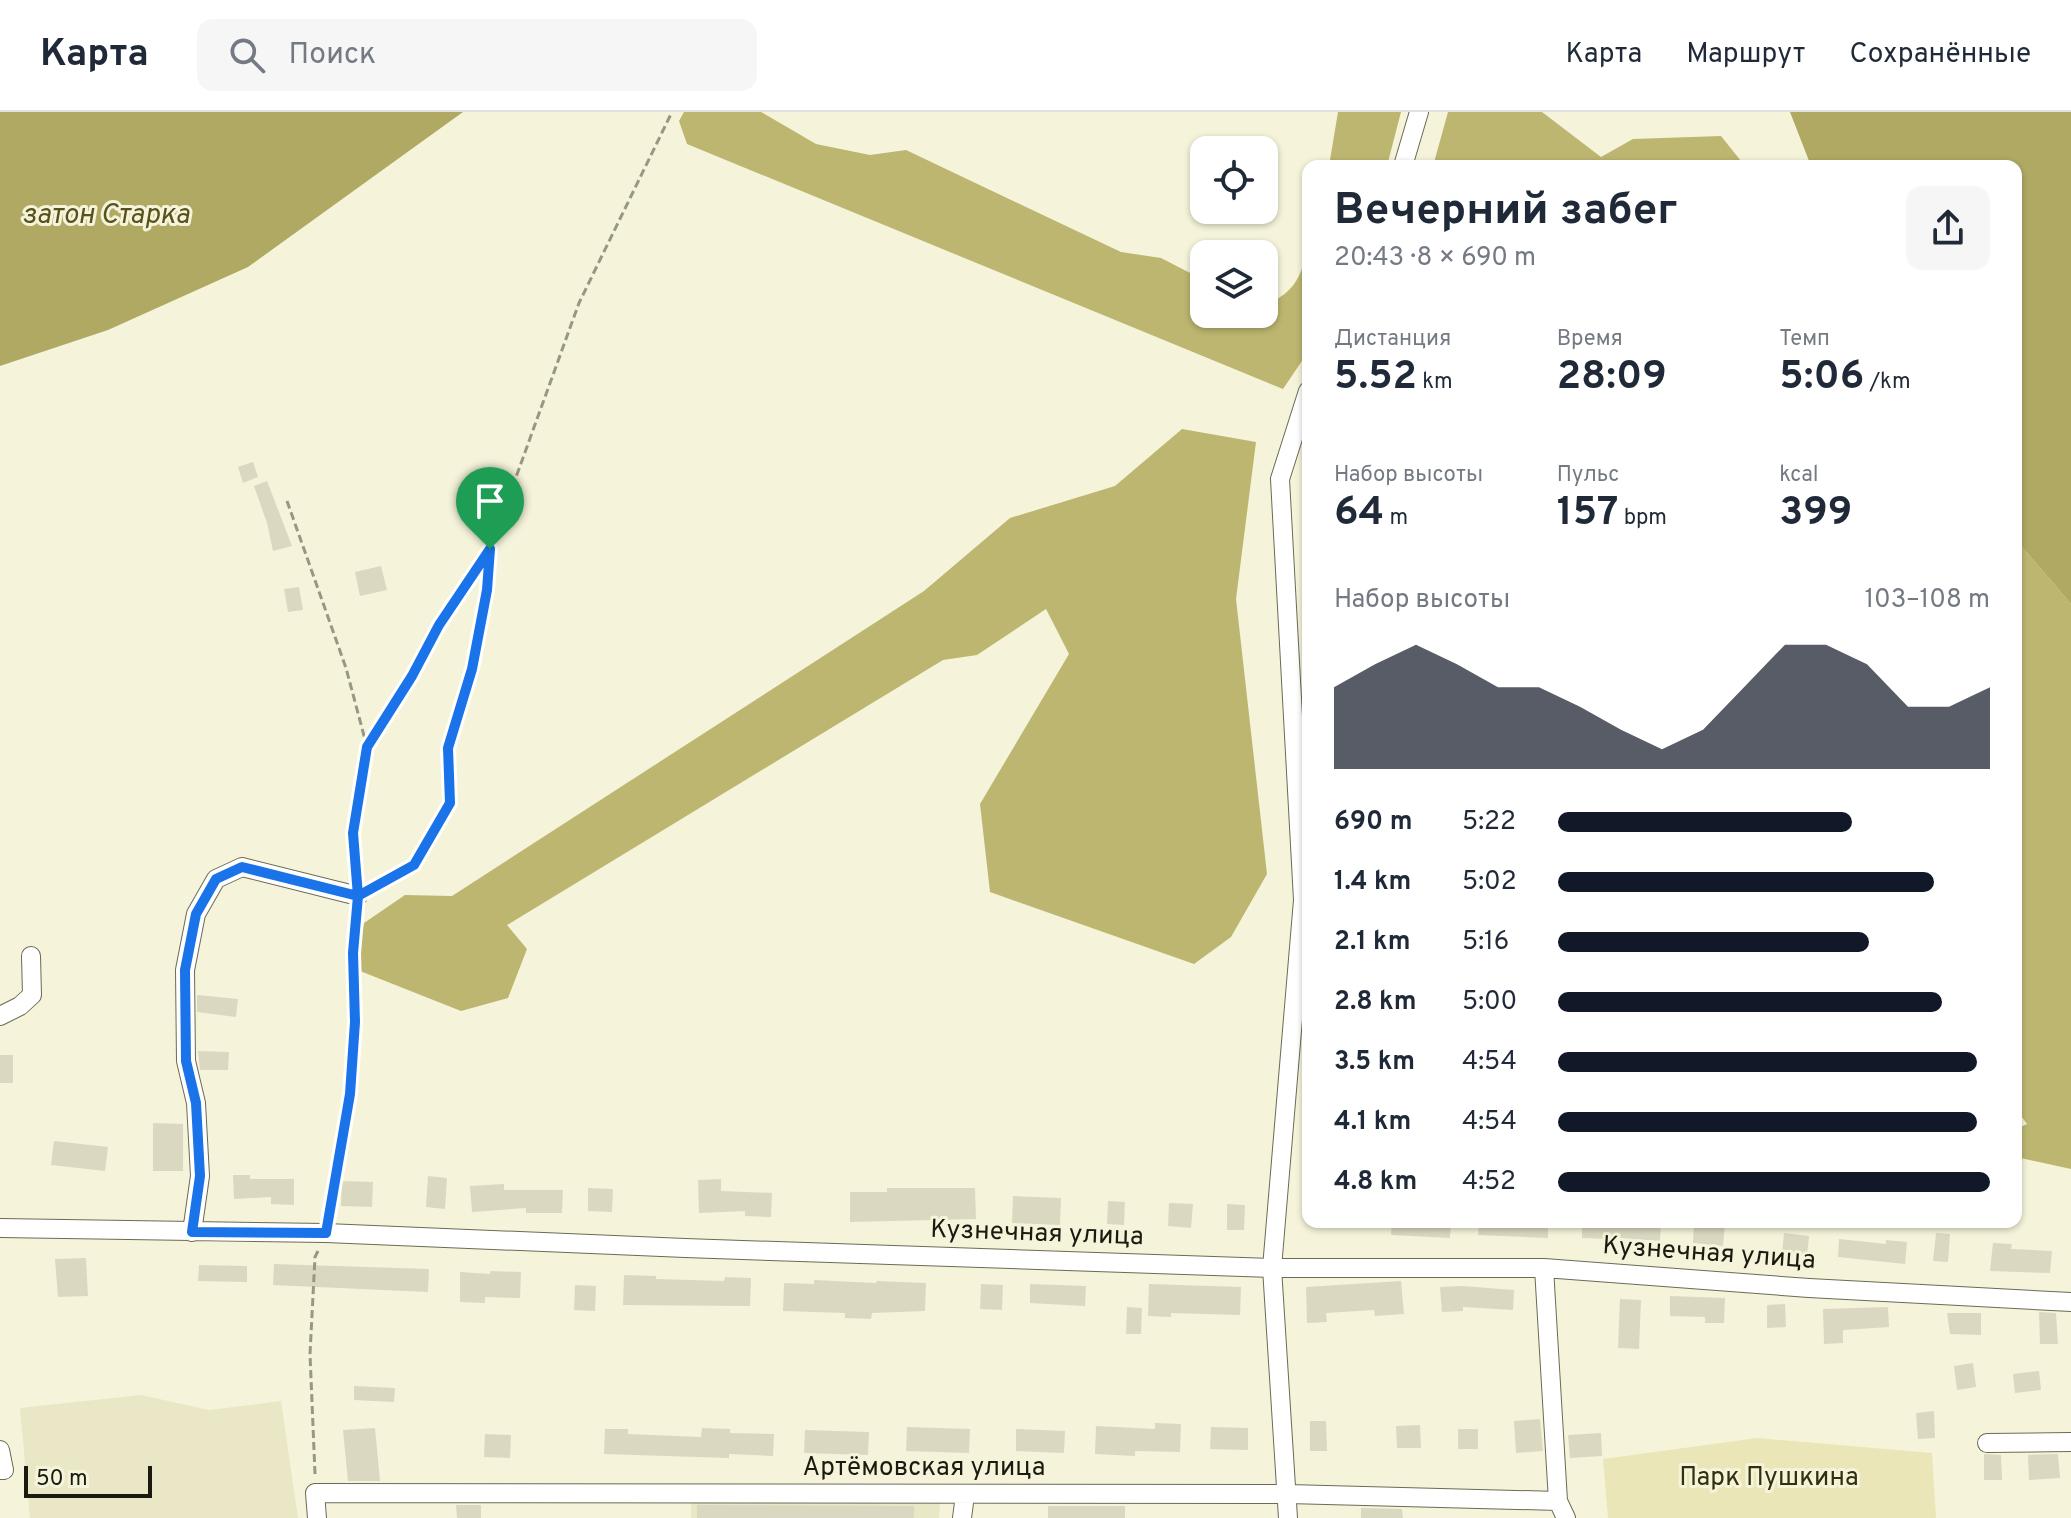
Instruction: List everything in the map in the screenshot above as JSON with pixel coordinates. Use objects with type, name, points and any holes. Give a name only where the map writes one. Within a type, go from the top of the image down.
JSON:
[{"type":"street","points":[[1405,160],[1419,112]]},
{"type":"street","points":[[1302,410],[1280,479],[1302,882]]},
{"type":"street","points":[[192,1232],[200,1176],[196,1103],[186,1061],[185,970],[196,914],[216,879],[242,867],[358,896]]},
{"type":"street","points":[[1288,1518],[1272,1268],[1302,912]]},
{"type":"street","points":[[0,1016],[20,1006],[32,995],[31,956]]},
{"type":"street","name":"Кузнечная улица","points":[[0,1228],[326,1233],[1272,1268],[1544,1268],[1809,1288],[2071,1302]]},
{"type":"street","points":[[1544,1268],[1562,1509]]},
{"type":"street","points":[[1987,1443],[2071,1442]]},
{"type":"street","points":[[0,1450],[4,1470],[0,1470]]},
{"type":"street","points":[[315,1493],[317,1518]]},
{"type":"street","name":"Артёмовская улица","points":[[315,1493],[1288,1494],[1562,1509]]},
{"type":"street","points":[[962,1518],[965,1495]]},
{"type":"path","points":[[315,1493],[310,1354],[315,1257],[326,1233],[350,1094],[355,1022],[353,953],[358,896],[353,833],[367,747],[412,676],[439,625],[490,549],[579,303],[672,112]]},
{"type":"path","points":[[287,501],[346,668],[367,747]]},
{"type":"path","points":[[358,896],[414,865],[450,803],[448,748],[472,669],[487,590],[490,549]]},
{"type":"shaded area","points":[[684,112],[761,112],[816,144],[870,155],[906,150],[1121,252],[1161,258],[1190,273],[1190,328],[1278,328],[1278,298],[1289,290],[1302,270],[1302,361],[1283,389],[687,144],[679,121]]},
{"type":"shaded area","points":[[1338,112],[1401,112],[1389,160],[1330,160]]},
{"type":"shaded area","points":[[1448,112],[1542,112],[1601,157],[1633,139],[1721,136],[1740,160],[1435,160]]},
{"type":"shaded area","points":[[1182,429],[1256,442],[1236,599],[1267,874],[1231,937],[1194,964],[990,892],[980,804],[1069,654],[1046,609],[977,655],[943,660],[507,925],[527,949],[508,998],[461,1011],[355,969],[364,923],[405,895],[452,896],[924,591],[1010,518],[1115,486]]},
{"type":"shaded area","points":[[2022,547],[2071,604],[2071,1169],[2022,1158],[2022,1126],[2027,1124],[2022,1117]]},
{"type":"shaded area","points":[[141,1395],[209,1410],[281,1401],[298,1518],[30,1518],[20,1408]]},
{"type":"shaded area","points":[[691,1497],[940,1501],[939,1518],[691,1518]]},
{"type":"green space","name":"Парк Пушкина","points":[[1757,1438],[1932,1453],[1936,1518],[1608,1518],[1603,1459]]},
{"type":"water","name":"затон Старка","points":[[0,112],[463,112],[248,267],[108,330],[0,366]]},
{"type":"water","points":[[1790,112],[2071,112],[2071,604],[2022,547],[2022,160],[1809,160]]},
{"type":"building","points":[[253,462],[258,477],[243,483],[238,467]]},
{"type":"building","points":[[267,481],[292,546],[273,551],[254,486]]},
{"type":"building","points":[[381,566],[387,590],[360,596],[355,572]]},
{"type":"building","points":[[299,587],[303,610],[288,612],[284,589]]},
{"type":"building","points":[[197,995],[238,999],[236,1017],[197,1012]]},
{"type":"building","points":[[198,1051],[229,1052],[228,1070],[200,1070]]},
{"type":"building","points":[[0,1055],[13,1055],[13,1083],[0,1083]]},
{"type":"building","points":[[153,1123],[183,1124],[183,1171],[153,1171]]},
{"type":"building","points":[[54,1141],[108,1147],[105,1171],[51,1165]]},
{"type":"building","points":[[233,1175],[250,1175],[250,1179],[294,1179],[294,1205],[271,1204],[271,1197],[234,1199]]},
{"type":"building","points":[[428,1176],[447,1178],[445,1209],[426,1207]]},
{"type":"building","points":[[721,1179],[721,1191],[772,1193],[771,1217],[745,1216],[745,1211],[699,1213],[698,1180]]},
{"type":"building","points":[[342,1181],[373,1182],[372,1207],[341,1206]]},
{"type":"building","points":[[504,1184],[504,1190],[563,1190],[562,1213],[526,1213],[526,1208],[472,1212],[470,1186]]},
{"type":"building","points":[[588,1188],[613,1189],[612,1212],[588,1211]]},
{"type":"building","points":[[887,1188],[975,1188],[976,1219],[850,1222],[850,1192],[887,1192]]},
{"type":"building","points":[[1013,1196],[1061,1198],[1060,1225],[1012,1223]]},
{"type":"building","points":[[1108,1201],[1125,1202],[1124,1225],[1107,1224]]},
{"type":"building","points":[[1169,1203],[1193,1204],[1191,1228],[1168,1226]]},
{"type":"building","points":[[1227,1204],[1245,1205],[1244,1230],[1227,1230]]},
{"type":"building","points":[[1392,1228],[1451,1228],[1450,1238],[1391,1235]]},
{"type":"building","points":[[1479,1228],[1548,1228],[1548,1238],[1478,1235]]},
{"type":"building","points":[[1582,1228],[1661,1228],[1660,1241],[1582,1238]]},
{"type":"building","points":[[1694,1228],[1725,1228],[1723,1246],[1693,1243]]},
{"type":"building","points":[[1784,1233],[1809,1236],[1807,1256],[1782,1254]]},
{"type":"building","points":[[1936,1233],[1950,1234],[1948,1262],[1933,1261]]},
{"type":"building","points":[[1839,1239],[1886,1244],[1886,1240],[1907,1242],[1905,1264],[1838,1257]]},
{"type":"building","points":[[1993,1243],[2012,1244],[2011,1249],[2052,1251],[2050,1273],[1990,1271]]},
{"type":"building","points":[[86,1258],[88,1296],[58,1297],[55,1259]]},
{"type":"building","points":[[274,1264],[429,1269],[428,1292],[273,1285]]},
{"type":"building","points":[[199,1265],[247,1266],[247,1282],[198,1281]]},
{"type":"building","points":[[490,1271],[521,1272],[520,1298],[485,1297],[485,1303],[460,1302],[460,1272],[490,1274]]},
{"type":"building","points":[[624,1275],[724,1281],[725,1277],[751,1278],[750,1306],[623,1305]]},
{"type":"building","points":[[814,1280],[926,1283],[925,1311],[872,1313],[871,1319],[845,1318],[845,1313],[783,1311],[784,1283],[814,1284]]},
{"type":"building","points":[[1401,1281],[1404,1314],[1375,1316],[1374,1310],[1326,1313],[1327,1322],[1307,1323],[1306,1287]]},
{"type":"building","points":[[981,1284],[1003,1285],[1002,1310],[980,1309]]},
{"type":"building","points":[[1030,1284],[1086,1286],[1085,1306],[1030,1303]]},
{"type":"building","points":[[1149,1284],[1241,1287],[1240,1315],[1171,1313],[1171,1317],[1148,1316]]},
{"type":"building","points":[[575,1285],[596,1286],[595,1311],[574,1310]]},
{"type":"building","points":[[1440,1287],[1514,1290],[1513,1310],[1463,1307],[1463,1311],[1442,1312]]},
{"type":"building","points":[[1670,1296],[1725,1298],[1724,1323],[1705,1323],[1705,1317],[1670,1316]]},
{"type":"building","points":[[1620,1299],[1641,1300],[1639,1349],[1618,1348]]},
{"type":"building","points":[[1785,1304],[1786,1327],[1767,1328],[1767,1305]]},
{"type":"building","points":[[1127,1307],[1142,1308],[1141,1334],[1126,1334]]},
{"type":"building","points":[[1888,1307],[1889,1327],[1843,1330],[1843,1343],[1824,1344],[1823,1309]]},
{"type":"building","points":[[2039,1312],[2056,1313],[2058,1344],[2040,1344]]},
{"type":"building","points":[[1947,1313],[1981,1313],[1981,1335],[1950,1334]]},
{"type":"building","points":[[1973,1363],[1976,1387],[1957,1390],[1954,1366]]},
{"type":"building","points":[[2039,1371],[2041,1390],[2015,1393],[2013,1374]]},
{"type":"building","points":[[354,1386],[395,1388],[394,1402],[354,1400]]},
{"type":"building","points":[[1934,1411],[1935,1438],[1918,1439],[1916,1413]]},
{"type":"building","points":[[1540,1419],[1543,1451],[1516,1453],[1514,1421]]},
{"type":"building","points":[[1310,1421],[1326,1421],[1327,1451],[1310,1451]]},
{"type":"building","points":[[1155,1423],[1181,1424],[1180,1452],[1135,1451],[1135,1456],[1095,1454],[1096,1426],[1155,1429]]},
{"type":"building","points":[[1420,1425],[1421,1448],[1397,1448],[1396,1426]]},
{"type":"building","points":[[907,1427],[970,1429],[969,1453],[906,1451]]},
{"type":"building","points":[[1211,1427],[1248,1428],[1248,1450],[1210,1449]]},
{"type":"building","points":[[375,1428],[380,1481],[348,1481],[343,1430]]},
{"type":"building","points":[[702,1428],[730,1429],[730,1433],[774,1434],[773,1456],[729,1454],[729,1458],[604,1454],[605,1429],[628,1429],[628,1434],[701,1437]]},
{"type":"building","points":[[1016,1429],[1065,1431],[1064,1453],[1016,1451]]},
{"type":"building","points":[[1458,1429],[1478,1429],[1478,1449],[1458,1449]]},
{"type":"building","points":[[805,1430],[869,1432],[868,1455],[804,1453]]},
{"type":"building","points":[[1601,1433],[1602,1456],[1570,1458],[1568,1435]]},
{"type":"building","points":[[485,1434],[511,1435],[510,1458],[484,1457]]},
{"type":"building","points":[[1984,1454],[2001,1455],[2002,1480],[1984,1480]]},
{"type":"building","points":[[2058,1454],[2060,1478],[2029,1480],[2028,1455]]},
{"type":"building","points":[[456,1505],[481,1505],[481,1518],[457,1518]]},
{"type":"building","points":[[697,1505],[914,1506],[914,1518],[697,1518]]},
{"type":"building","points":[[1048,1506],[1125,1506],[1125,1518],[1048,1518]]},
{"type":"building","points":[[1361,1508],[1402,1509],[1403,1518],[1361,1518]]},
{"type":"route","points":[[490,549],[439,625],[412,676],[367,747],[353,833],[358,896],[242,867],[216,879],[196,914],[185,970],[186,1061],[196,1103],[200,1176],[192,1232],[326,1233],[350,1094],[355,1022],[353,953],[358,896],[414,865],[450,803],[448,748],[472,669],[487,590],[490,549]]}]
